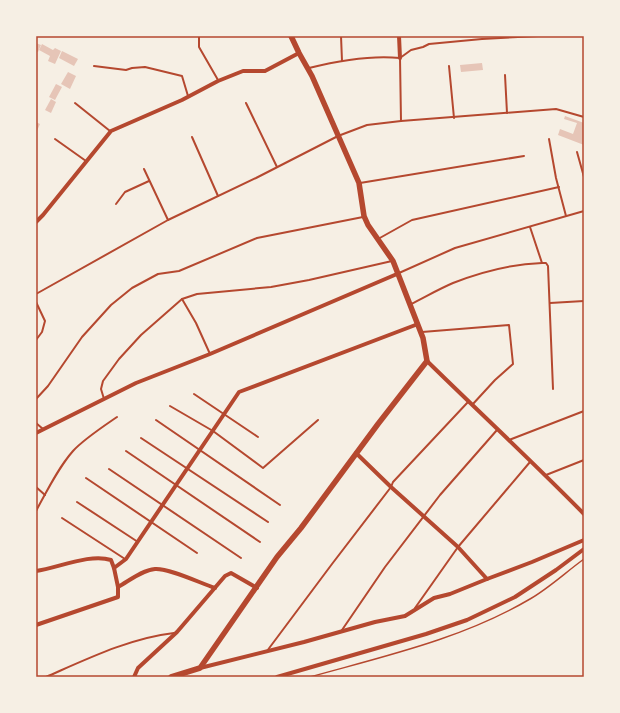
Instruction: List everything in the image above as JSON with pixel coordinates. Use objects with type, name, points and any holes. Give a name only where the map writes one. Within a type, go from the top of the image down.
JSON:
[{"type":"street","points":[[291,36],[339,136],[358,183],[364,216],[368,225],[393,261],[418,324],[426,351],[427,361],[530,462],[546,475],[584,514]]},
{"type":"street","points":[[399,36],[400,58]]},
{"type":"street","points":[[36,222],[43,216],[111,131],[182,100],[218,81],[243,71],[265,71],[299,53]]},
{"type":"street","points":[[36,433],[136,383],[210,354],[397,274]]},
{"type":"street","points":[[114,568],[126,560],[239,392],[418,324]]},
{"type":"street","points":[[200,668],[257,588],[277,557],[301,528],[356,453],[427,361]]},
{"type":"street","points":[[356,453],[391,487],[458,547],[487,578]]},
{"type":"street","points":[[171,677],[375,622],[405,616],[434,598],[450,594],[584,540]]},
{"type":"street","points":[[277,677],[426,634],[467,620],[515,597],[551,574],[584,549]]},
{"type":"street","points":[[36,571],[103,557],[111,560],[118,587],[118,597],[36,626]]},
{"type":"street","points":[[118,587],[146,571],[155,569],[170,572],[215,588]]},
{"type":"street","points":[[134,677],[138,668],[177,632],[225,576],[231,573],[257,588]]},
{"type":"lane","points":[[199,36],[199,47],[218,81]]},
{"type":"lane","points":[[341,36],[342,61]]},
{"type":"lane","points":[[308,69],[342,61],[388,57],[400,58],[411,50],[429,44],[538,36]]},
{"type":"lane","points":[[400,58],[401,121]]},
{"type":"lane","points":[[94,66],[120,70],[145,67],[182,76],[188,96]]},
{"type":"lane","points":[[449,66],[454,118]]},
{"type":"lane","points":[[505,75],[507,113]]},
{"type":"lane","points":[[75,103],[111,131]]},
{"type":"lane","points":[[246,103],[277,167]]},
{"type":"lane","points":[[36,294],[168,220],[339,136],[367,125],[556,109],[584,117]]},
{"type":"lane","points":[[192,137],[218,196]]},
{"type":"lane","points":[[55,139],[87,162]]},
{"type":"lane","points":[[549,140],[566,216]]},
{"type":"lane","points":[[577,152],[584,177]]},
{"type":"lane","points":[[358,183],[524,156]]},
{"type":"lane","points":[[144,169],[168,220]]},
{"type":"lane","points":[[116,204],[125,192],[149,181]]},
{"type":"lane","points":[[378,239],[412,220],[559,187]]},
{"type":"lane","points":[[397,274],[455,248],[584,211]]},
{"type":"lane","points":[[36,399],[48,386],[82,337],[111,305],[132,288],[158,274],[179,271],[257,238],[364,216]]},
{"type":"lane","points":[[530,226],[542,262]]},
{"type":"lane","points":[[104,399],[101,389],[103,381],[119,359],[141,335],[182,299],[197,294],[271,287],[393,261]]},
{"type":"lane","points":[[410,304],[453,283],[492,270],[528,263],[546,263],[548,266],[553,388]]},
{"type":"lane","points":[[182,299],[196,323],[210,354]]},
{"type":"lane","points":[[550,303],[584,301]]},
{"type":"lane","points":[[36,302],[46,321],[42,332],[36,340]]},
{"type":"lane","points":[[266,651],[391,487],[398,475],[470,403],[513,364],[509,326],[421,333]]},
{"type":"lane","points":[[194,394],[258,437]]},
{"type":"lane","points":[[170,406],[212,431],[263,468],[318,420]]},
{"type":"lane","points":[[508,440],[584,411]]},
{"type":"lane","points":[[36,511],[52,482],[74,450],[117,417]]},
{"type":"lane","points":[[156,420],[280,505]]},
{"type":"lane","points":[[36,423],[43,429]]},
{"type":"lane","points":[[340,632],[385,567],[440,495],[498,429]]},
{"type":"lane","points":[[141,438],[268,522]]},
{"type":"lane","points":[[126,451],[260,542]]},
{"type":"lane","points":[[546,475],[584,460]]},
{"type":"lane","points":[[413,612],[458,547],[530,462]]},
{"type":"lane","points":[[109,469],[241,558]]},
{"type":"lane","points":[[86,478],[197,554]]},
{"type":"lane","points":[[36,487],[45,495]]},
{"type":"lane","points":[[77,502],[138,542]]},
{"type":"lane","points":[[62,518],[126,560]]},
{"type":"lane","points":[[46,677],[98,654],[157,635],[177,632]]},
{"type":"building","points":[[36,43],[41,45],[38,52],[36,51]]},
{"type":"building","points":[[42,44],[53,50],[55,48],[61,51],[55,64],[48,61],[50,56],[39,50]]},
{"type":"building","points":[[62,51],[78,59],[74,66],[59,58]]},
{"type":"building","points":[[482,63],[483,70],[461,72],[460,65]]},
{"type":"building","points":[[68,72],[76,76],[70,89],[61,84]]},
{"type":"building","points":[[56,84],[62,87],[55,100],[49,97]]},
{"type":"building","points":[[51,99],[56,102],[51,113],[45,110]]},
{"type":"building","points":[[565,116],[584,123],[584,145],[558,135],[560,129],[573,134],[577,123],[564,119]]},
{"type":"building","points":[[36,122],[40,124],[36,133]]}]
